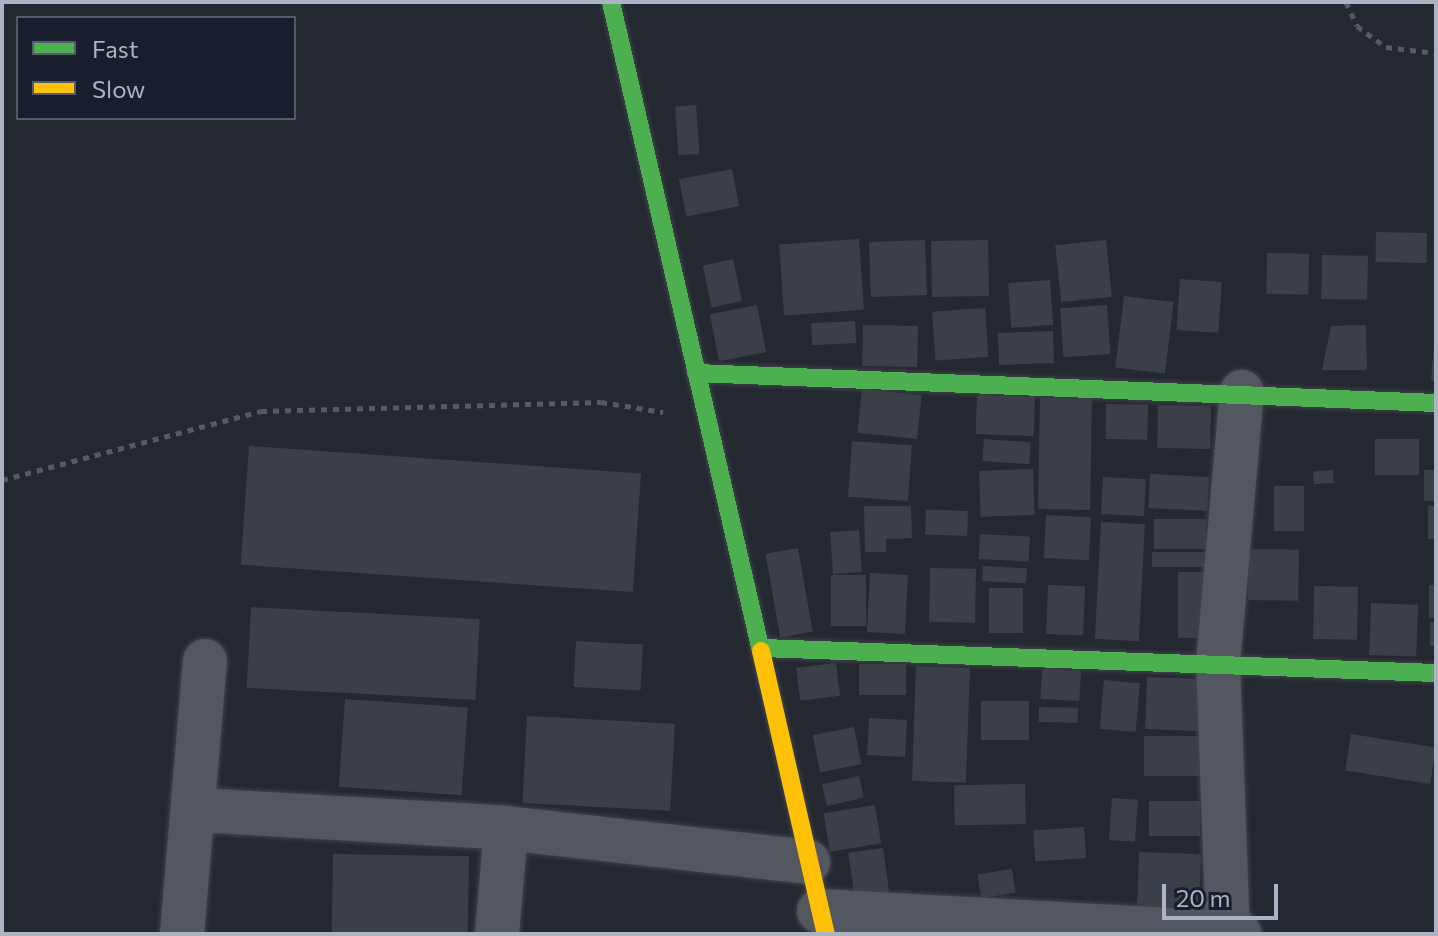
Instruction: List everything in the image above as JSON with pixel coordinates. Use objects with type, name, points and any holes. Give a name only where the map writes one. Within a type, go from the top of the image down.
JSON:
[{"type":"street","points":[[611,2],[763,648],[822,922],[1239,934]]},
{"type":"street","points":[[696,373],[1242,392],[1436,403]]},
{"type":"street","points":[[1228,934],[1218,664],[1242,392]]},
{"type":"street","points":[[763,648],[1436,673]]},
{"type":"street","points":[[182,934],[198,810],[205,661]]},
{"type":"street","points":[[198,810],[506,828],[808,862]]},
{"type":"street","points":[[497,934],[506,828]]},
{"type":"path","points":[[1346,2],[1357,26],[1386,47],[1436,53]]},
{"type":"path","points":[[2,480],[261,411],[601,402],[707,419]]},
{"type":"building","points":[[696,105],[699,154],[678,155],[675,106]]},
{"type":"building","points":[[732,169],[739,206],[686,217],[679,179]]},
{"type":"building","points":[[1376,232],[1427,233],[1426,263],[1375,262]]},
{"type":"building","points":[[859,239],[864,310],[784,315],[779,245]]},
{"type":"building","points":[[925,240],[927,295],[871,297],[869,242]]},
{"type":"building","points":[[988,240],[989,296],[932,297],[931,241]]},
{"type":"building","points":[[1106,240],[1112,297],[1061,302],[1055,245]]},
{"type":"building","points":[[1267,253],[1309,254],[1308,295],[1266,294]]},
{"type":"building","points":[[1322,255],[1368,256],[1367,300],[1321,299]]},
{"type":"building","points":[[733,259],[742,301],[712,308],[703,265]]},
{"type":"building","points":[[1180,279],[1222,282],[1218,333],[1176,330]]},
{"type":"building","points":[[1050,280],[1053,325],[1011,328],[1008,283]]},
{"type":"building","points":[[1124,296],[1174,302],[1165,374],[1115,367]]},
{"type":"building","points":[[757,305],[766,352],[719,361],[710,314]]},
{"type":"building","points":[[1107,305],[1110,354],[1064,357],[1060,308]]},
{"type":"building","points":[[985,308],[988,357],[936,361],[932,312]]},
{"type":"building","points":[[855,321],[856,343],[812,345],[811,323]]},
{"type":"building","points":[[863,325],[918,326],[917,367],[862,366]]},
{"type":"building","points":[[1366,325],[1367,370],[1322,370],[1331,326]]},
{"type":"building","points":[[1053,331],[1054,363],[999,365],[998,333]]},
{"type":"building","points":[[1434,342],[1436,381],[1431,381]]},
{"type":"building","points":[[862,389],[922,395],[917,439],[857,433]]},
{"type":"building","points":[[977,395],[1035,397],[1034,436],[976,434]]},
{"type":"building","points":[[1040,398],[1092,399],[1090,510],[1038,509]]},
{"type":"building","points":[[1106,404],[1148,405],[1147,440],[1105,439]]},
{"type":"building","points":[[1158,405],[1211,406],[1210,449],[1157,448]]},
{"type":"building","points":[[984,439],[1031,442],[1029,464],[982,461]]},
{"type":"building","points":[[1375,439],[1419,439],[1419,475],[1375,475]]},
{"type":"building","points":[[852,441],[912,445],[908,501],[848,497]]},
{"type":"building","points":[[249,446],[641,473],[633,592],[241,565]]},
{"type":"building","points":[[1033,469],[1035,515],[981,517],[979,471]]},
{"type":"building","points":[[1333,470],[1334,483],[1314,484],[1313,471]]},
{"type":"building","points":[[1424,470],[1436,470],[1436,501],[1424,501]]},
{"type":"building","points":[[1150,474],[1209,477],[1207,511],[1148,508]]},
{"type":"building","points":[[1103,477],[1146,479],[1144,516],[1101,514]]},
{"type":"building","points":[[1274,486],[1304,486],[1304,531],[1274,531]]},
{"type":"building","points":[[864,506],[911,506],[912,538],[886,539],[886,552],[865,552]]},
{"type":"building","points":[[1428,506],[1436,506],[1436,539],[1428,539]]},
{"type":"building","points":[[926,510],[968,511],[967,536],[925,535]]},
{"type":"building","points":[[1046,515],[1091,517],[1089,560],[1044,558]]},
{"type":"building","points":[[1154,519],[1206,519],[1206,549],[1154,549]]},
{"type":"building","points":[[1101,522],[1145,524],[1139,641],[1095,639]]},
{"type":"building","points":[[859,530],[862,572],[833,574],[830,532]]},
{"type":"building","points":[[980,534],[1030,537],[1029,562],[979,559]]},
{"type":"building","points":[[798,548],[813,632],[780,637],[766,554]]},
{"type":"building","points":[[1249,549],[1299,550],[1298,601],[1248,600]]},
{"type":"building","points":[[1152,552],[1208,552],[1208,567],[1152,567]]},
{"type":"building","points":[[983,566],[1027,568],[1026,583],[982,581]]},
{"type":"building","points":[[930,568],[976,569],[975,623],[929,622]]},
{"type":"building","points":[[1178,572],[1211,572],[1211,638],[1178,638]]},
{"type":"building","points":[[870,573],[908,575],[905,634],[867,632]]},
{"type":"building","points":[[831,575],[866,575],[866,626],[831,626]]},
{"type":"building","points":[[1048,585],[1085,586],[1083,635],[1046,634]]},
{"type":"building","points":[[1429,585],[1436,585],[1436,618],[1429,618]]},
{"type":"building","points":[[1314,586],[1358,587],[1357,640],[1313,639]]},
{"type":"building","points":[[989,588],[1023,588],[1023,633],[989,633]]},
{"type":"building","points":[[1371,603],[1418,605],[1416,657],[1369,655]]},
{"type":"building","points":[[251,607],[480,619],[475,700],[247,688]]},
{"type":"building","points":[[1430,622],[1436,622],[1436,646],[1430,646]]},
{"type":"building","points":[[576,641],[643,645],[641,690],[574,687]]},
{"type":"building","points":[[836,663],[840,696],[800,701],[796,668]]},
{"type":"building","points":[[859,664],[906,664],[906,695],[859,695]]},
{"type":"building","points":[[916,666],[970,668],[966,783],[912,781]]},
{"type":"building","points":[[1042,669],[1081,671],[1079,701],[1040,699]]},
{"type":"building","points":[[1147,677],[1210,679],[1208,731],[1145,729]]},
{"type":"building","points":[[1104,680],[1140,683],[1136,732],[1100,729]]},
{"type":"building","points":[[345,699],[468,708],[462,795],[339,787]]},
{"type":"building","points":[[981,701],[1029,701],[1029,740],[981,740]]},
{"type":"building","points":[[1039,707],[1078,708],[1078,723],[1039,722]]},
{"type":"building","points":[[527,716],[675,724],[670,811],[522,803]]},
{"type":"building","points":[[869,718],[907,720],[905,757],[867,755]]},
{"type":"building","points":[[854,727],[861,764],[820,772],[813,735]]},
{"type":"building","points":[[1351,734],[1436,747],[1430,784],[1345,771]]},
{"type":"building","points":[[1144,736],[1205,736],[1205,776],[1144,776]]},
{"type":"building","points":[[859,776],[864,797],[827,806],[822,785]]},
{"type":"building","points":[[1025,784],[1026,824],[955,825],[954,785]]},
{"type":"building","points":[[1112,798],[1138,800],[1135,842],[1109,840]]},
{"type":"building","points":[[1149,801],[1200,801],[1200,836],[1149,836]]},
{"type":"building","points":[[875,805],[881,844],[830,852],[824,813]]},
{"type":"building","points":[[1084,827],[1086,858],[1035,861],[1033,831]]},
{"type":"building","points":[[883,848],[890,897],[855,901],[848,853]]},
{"type":"building","points":[[1139,852],[1201,854],[1199,913],[1137,911]]},
{"type":"building","points":[[333,854],[469,856],[468,934],[332,934]]},
{"type":"building","points":[[1012,869],[1016,893],[981,898],[977,874]]},
{"type":"traffic: fast","points":[[611,2],[761,651]]},
{"type":"traffic: fast","points":[[696,373],[1436,403]]},
{"type":"traffic: fast","points":[[763,648],[1436,673]]},
{"type":"traffic: slow","points":[[761,651],[826,934]]}]
